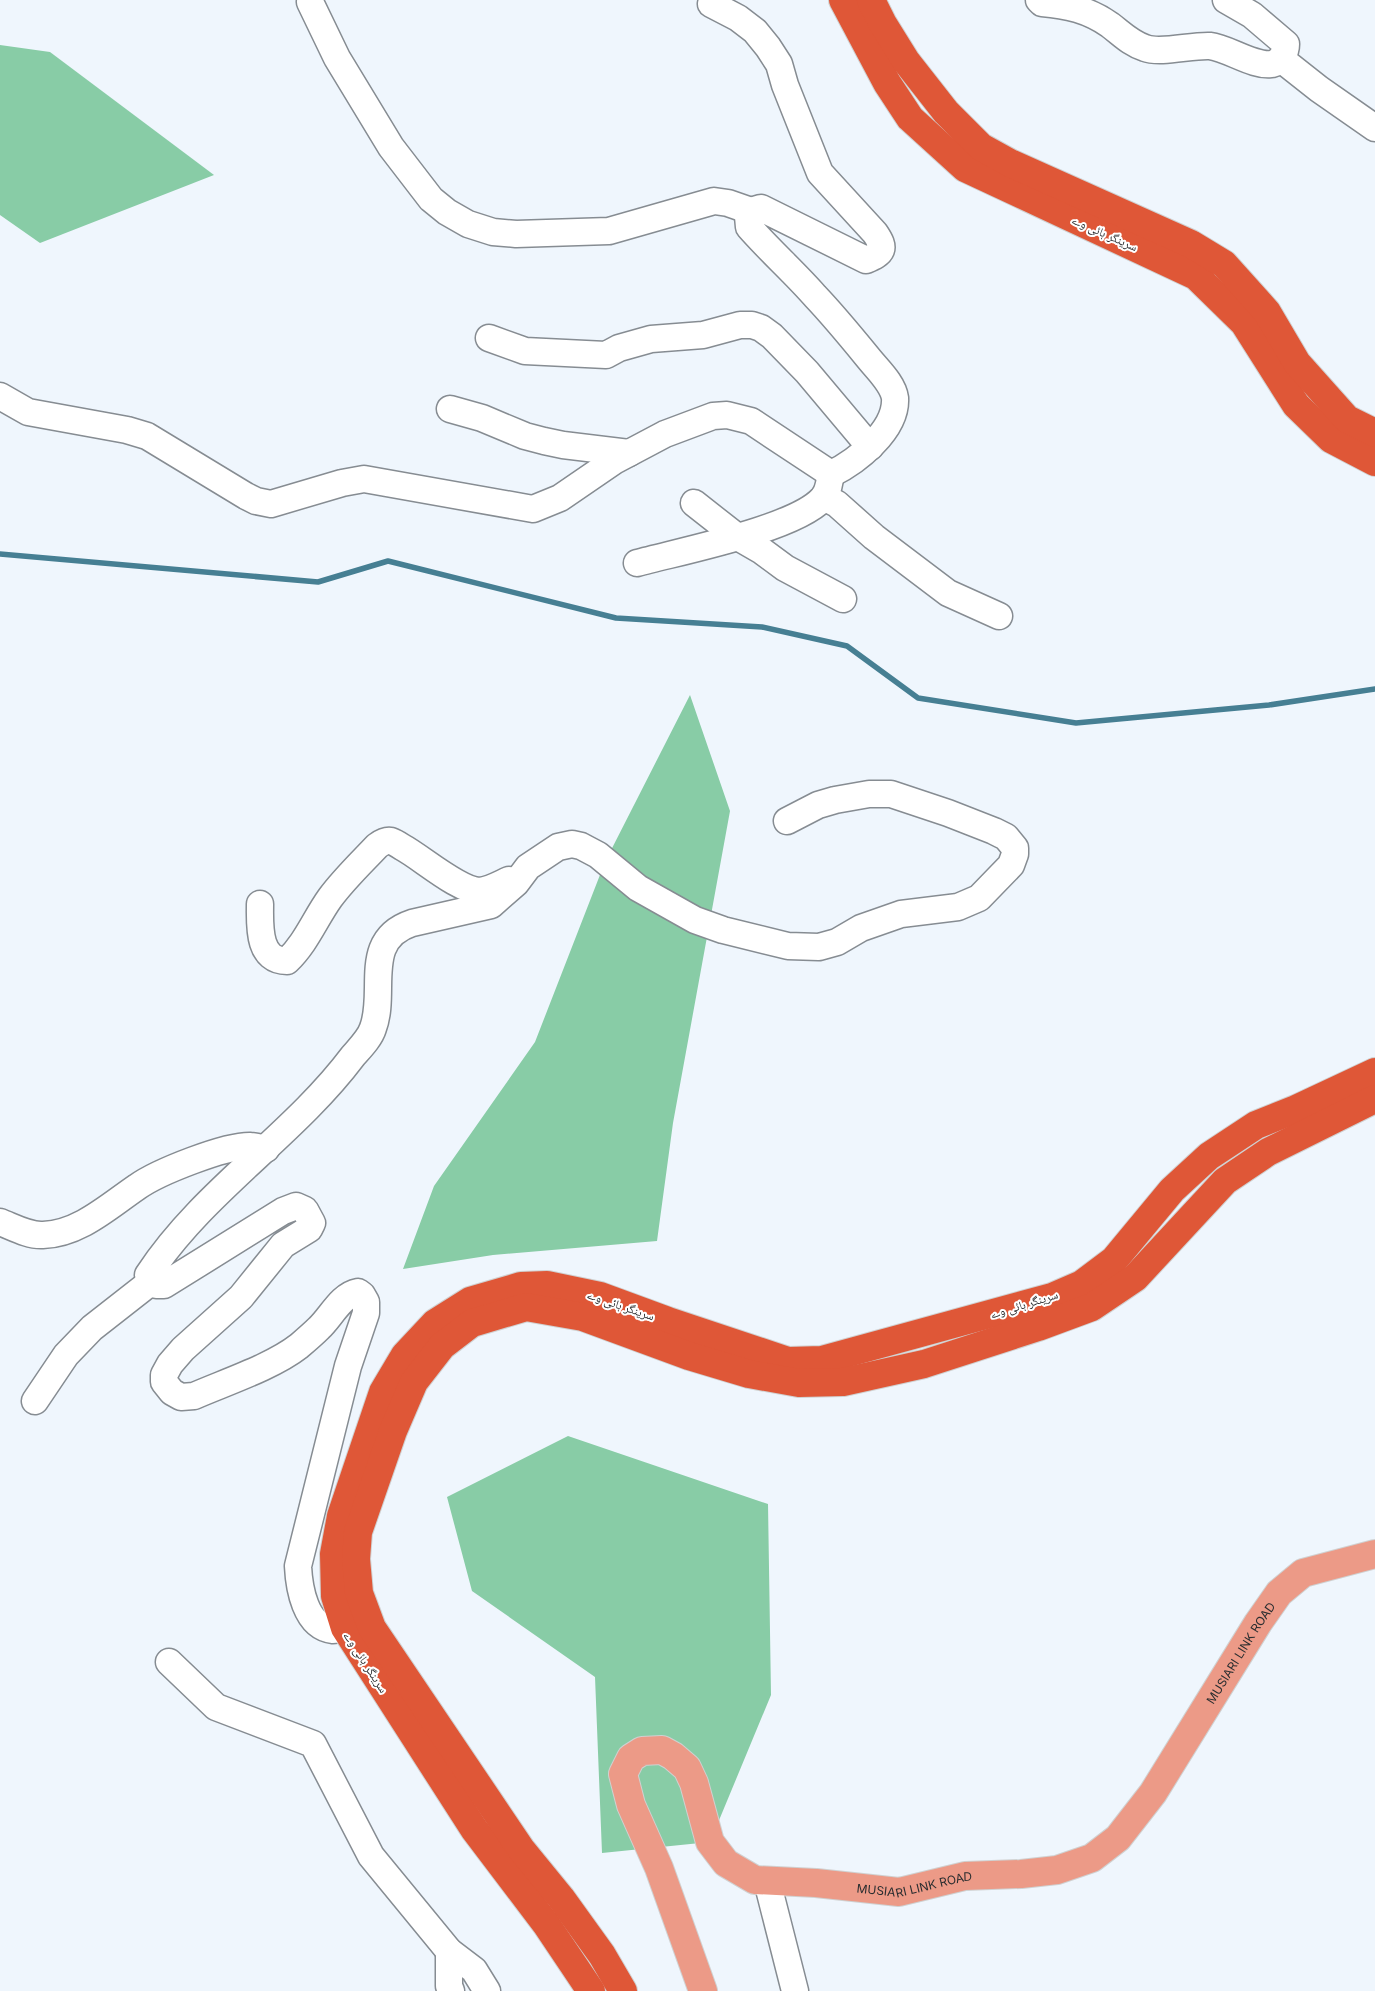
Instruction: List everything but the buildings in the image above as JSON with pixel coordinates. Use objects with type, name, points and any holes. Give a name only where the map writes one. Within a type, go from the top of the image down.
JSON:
[{"type":"highway","name":"سرینگر ہائی وے","points":[[843,0],[887,83],[910,118],[965,168],[1196,276],[1244,323],[1302,412],[1331,439],[1375,462]]},
{"type":"highway","name":"سرینگر ہائی وے","points":[[871,0],[883,24],[906,61],[946,112],[981,147],[1010,164],[1191,244],[1224,264],[1267,312],[1297,363],[1347,419],[1375,433]]},
{"type":"highway","name":"سرینگر ہائی وے","points":[[586,1988],[546,1924],[474,1829],[345,1628],[335,1596],[334,1554],[341,1516],[383,1392],[404,1355],[435,1322],[470,1301],[521,1286],[547,1285],[600,1296],[788,1361],[822,1360],[1044,1300],[1082,1284],[1114,1260],[1172,1190],[1209,1156],[1256,1125],[1296,1109],[1375,1072]]},
{"type":"highway","name":"سرینگر ہائی وے","points":[[623,1991],[602,1955],[562,1898],[521,1849],[372,1628],[359,1593],[356,1559],[358,1532],[393,1431],[414,1382],[442,1346],[472,1323],[526,1307],[583,1316],[689,1356],[741,1372],[799,1383],[843,1382],[924,1364],[1038,1327],[1092,1307],[1135,1278],[1225,1181],[1268,1152],[1375,1100]]},
{"type":"main road","name":"MUSIARI LINK ROAD","points":[[702,1991],[659,1868],[631,1805],[623,1774],[631,1758],[642,1750],[662,1750],[673,1756],[687,1768],[694,1783],[710,1842],[726,1863],[755,1880],[816,1883],[899,1892],[965,1876],[1021,1874],[1058,1870],[1092,1858],[1118,1838],[1154,1793],[1279,1593],[1303,1573],[1375,1554]]},
{"type":"street","points":[[1038,0],[1042,4],[1061,5],[1091,13],[1129,41],[1147,49],[1210,46],[1262,63],[1273,64],[1280,59],[1286,50],[1286,44],[1252,15],[1226,0]]},
{"type":"street","points":[[310,2],[337,58],[391,147],[431,199],[447,212],[468,224],[493,232],[516,234],[609,231],[714,201],[728,202],[751,211],[761,208],[773,212],[866,260],[878,255],[881,251],[882,243],[875,233],[820,173],[785,85],[779,64],[768,46],[755,31],[738,18],[706,1]]},
{"type":"street","points":[[1280,59],[1375,128]]},
{"type":"street","points":[[637,563],[785,521],[814,506],[842,468],[870,447],[884,430],[894,408],[895,397],[890,384],[843,327],[749,226],[748,216],[751,211]]},
{"type":"street","points":[[489,338],[525,351],[606,355],[619,348],[651,339],[672,339],[703,335],[740,325],[761,328],[772,336],[807,372],[870,447]]},
{"type":"street","points":[[0,396],[28,412],[147,436],[256,501],[271,504],[342,483],[364,479],[533,509],[560,498],[601,469],[665,434],[714,416],[727,415],[739,417],[763,428],[827,486],[837,504],[874,537],[948,593],[999,616]]},
{"type":"street","points":[[450,409],[482,418],[525,436],[544,441],[629,453]]},
{"type":"street","points":[[694,503],[736,536],[762,551],[785,568],[843,599]]},
{"type":"street","points":[[345,1628],[333,1630],[324,1627],[316,1621],[304,1601],[298,1584],[298,1566],[348,1366],[366,1313],[366,1302],[358,1292],[352,1293],[320,1327],[297,1347],[273,1361],[194,1396],[181,1397],[172,1392],[164,1382],[164,1375],[170,1364],[183,1349],[240,1297],[283,1245],[309,1229],[312,1223],[305,1210],[296,1206],[283,1211],[164,1285],[156,1285],[148,1275],[169,1248],[229,1183],[266,1149],[342,1072],[373,1030],[377,1005],[377,965],[390,936],[401,926],[491,905],[516,883],[528,867],[558,847],[572,844],[581,846],[598,855],[638,888],[695,920],[723,930],[788,946],[819,947],[837,942],[862,928],[901,914],[958,907],[979,898],[1011,865],[1015,854],[1015,848],[1006,837],[994,831],[891,794],[869,794],[835,800],[818,805],[788,821]]},
{"type":"street","points":[[260,904],[260,934],[267,952],[280,961],[287,961],[310,932],[330,898],[377,846],[383,842],[391,841],[411,852],[444,875],[479,891],[489,889],[524,873]]},
{"type":"street","points":[[0,1222],[43,1236],[68,1230],[84,1223],[140,1185],[188,1162],[250,1146],[266,1149]]},
{"type":"street","points":[[36,1402],[66,1355],[92,1328],[152,1281]]},
{"type":"street","points":[[169,1662],[216,1707],[313,1744],[371,1856],[449,1951],[474,1970],[487,1991]]},
{"type":"street","points":[[767,1881],[795,1991]]},
{"type":"street","points":[[449,1951],[449,1986],[451,1991]]},
{"type":"green space","points":[[0,45],[50,52],[214,175],[40,243],[0,215]]},
{"type":"green space","points":[[690,695],[730,811],[673,1123],[657,1241],[493,1255],[403,1269],[434,1186],[535,1042],[605,862]]},
{"type":"green space","points":[[568,1436],[768,1504],[771,1695],[710,1842],[602,1853],[595,1677],[472,1591],[447,1497]]},
{"type":"waterway","points":[[0,554],[318,582],[388,561],[616,618],[762,627],[847,646],[918,698],[1076,723],[1269,705],[1375,689]]}]
